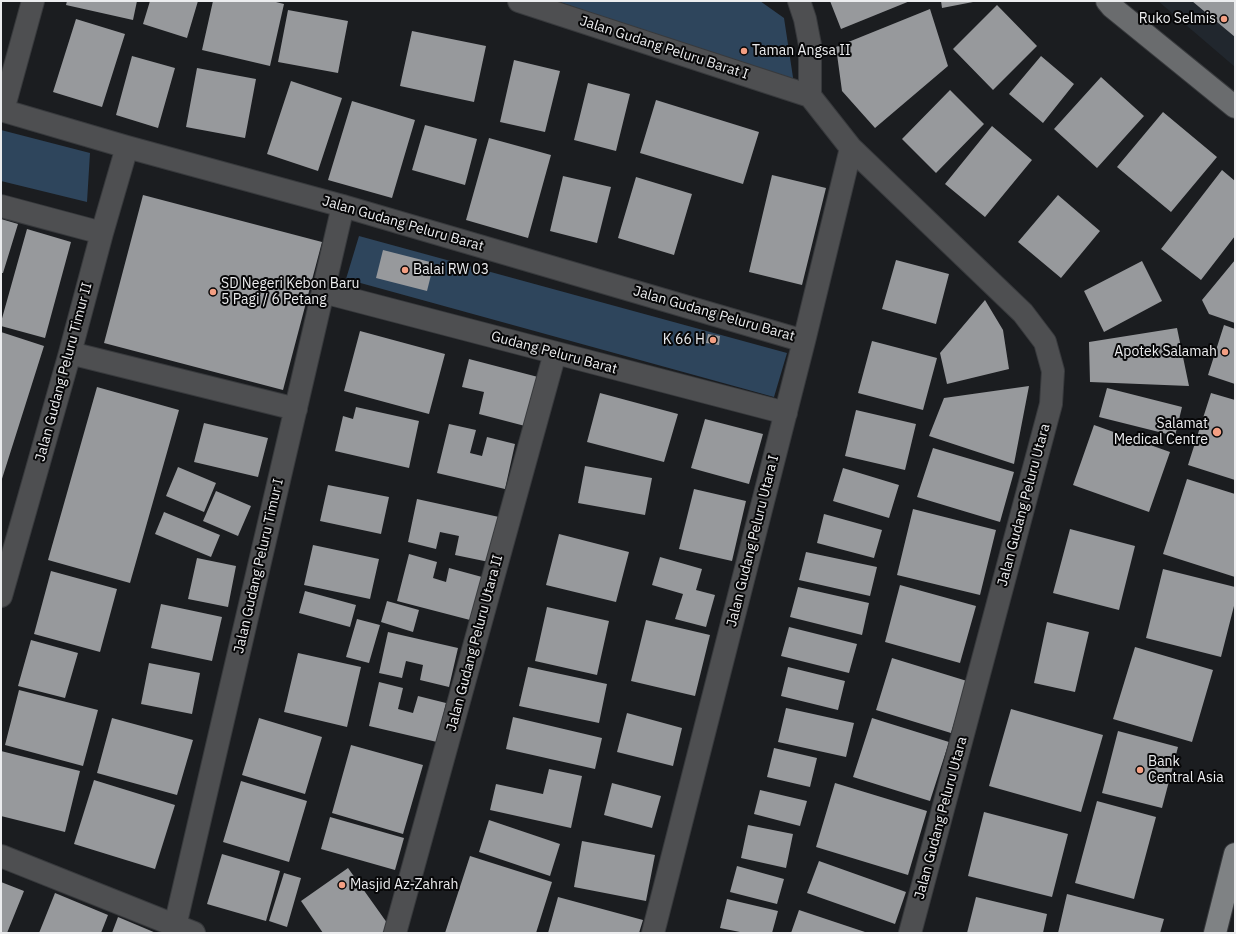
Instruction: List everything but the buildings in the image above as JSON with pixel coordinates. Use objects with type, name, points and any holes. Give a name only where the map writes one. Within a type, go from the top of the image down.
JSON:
[{"type":"main road","points":[[1214,933],[1235,854]]},
{"type":"street","points":[[2,110],[33,1]]},
{"type":"street","name":"Jalan Gudang Peluru Barat I","points":[[519,1],[810,96]]},
{"type":"street","points":[[799,1],[805,19],[810,45],[810,96],[851,148]]},
{"type":"street","points":[[1107,1],[1112,7],[1235,107]]},
{"type":"street","name":"Jalan Gudang Peluru Barat","points":[[2,110],[127,147],[343,206],[804,341]]},
{"type":"street","name":"Jalan Gudang Peluru Timur II","points":[[1,596],[127,147]]},
{"type":"street","name":"Jalan Gudang Peluru Utara I","points":[[653,933],[786,413],[851,148]]},
{"type":"street","name":"Jalan Gudang Peluru Utara","points":[[851,148],[1023,313],[1045,342],[1053,370],[1051,404],[910,933]]},
{"type":"street","points":[[1,206],[102,233]]},
{"type":"street","name":"Jalan Gudang Peluru Timur I","points":[[185,929],[296,409],[343,206]]},
{"type":"street","name":"Gudang Peluru Barat","points":[[323,292],[786,413]]},
{"type":"street","name":"Jalan Gudang Peluru Utara II","points":[[395,933],[556,353]]},
{"type":"street","points":[[70,354],[296,409]]},
{"type":"street","points":[[1,856],[185,929]]},
{"type":"shaded area","name":"Taman Angsa II","points":[[557,1],[760,1],[784,18],[794,84]]},
{"type":"shaded area","points":[[1158,1],[1235,1],[1235,67]]},
{"type":"shaded area","points":[[1,130],[90,153],[87,202],[1,181]]},
{"type":"shaded area","points":[[359,236],[787,353],[774,397],[346,279]]},
{"type":"place","name":"Ruko Selmis","points":[[1224,19]]},
{"type":"place","name":"Taman Angsa II","points":[[744,51]]},
{"type":"place","name":"Balai RW 03","points":[[405,270]]},
{"type":"place","name":"SD Negeri Kebon Baru 5 Pagi / 6 Petang","points":[[213,292]]},
{"type":"place","name":"K 66 H","points":[[713,340]]},
{"type":"place","name":"Apotek Salamah","points":[[1225,352]]},
{"type":"place","name":"Salamat Medical Centre","points":[[1217,432]]},
{"type":"place","name":"Bank Central Asia","points":[[1140,770]]},
{"type":"place","name":"Masjid Az-Zahrah","points":[[342,885]]}]
